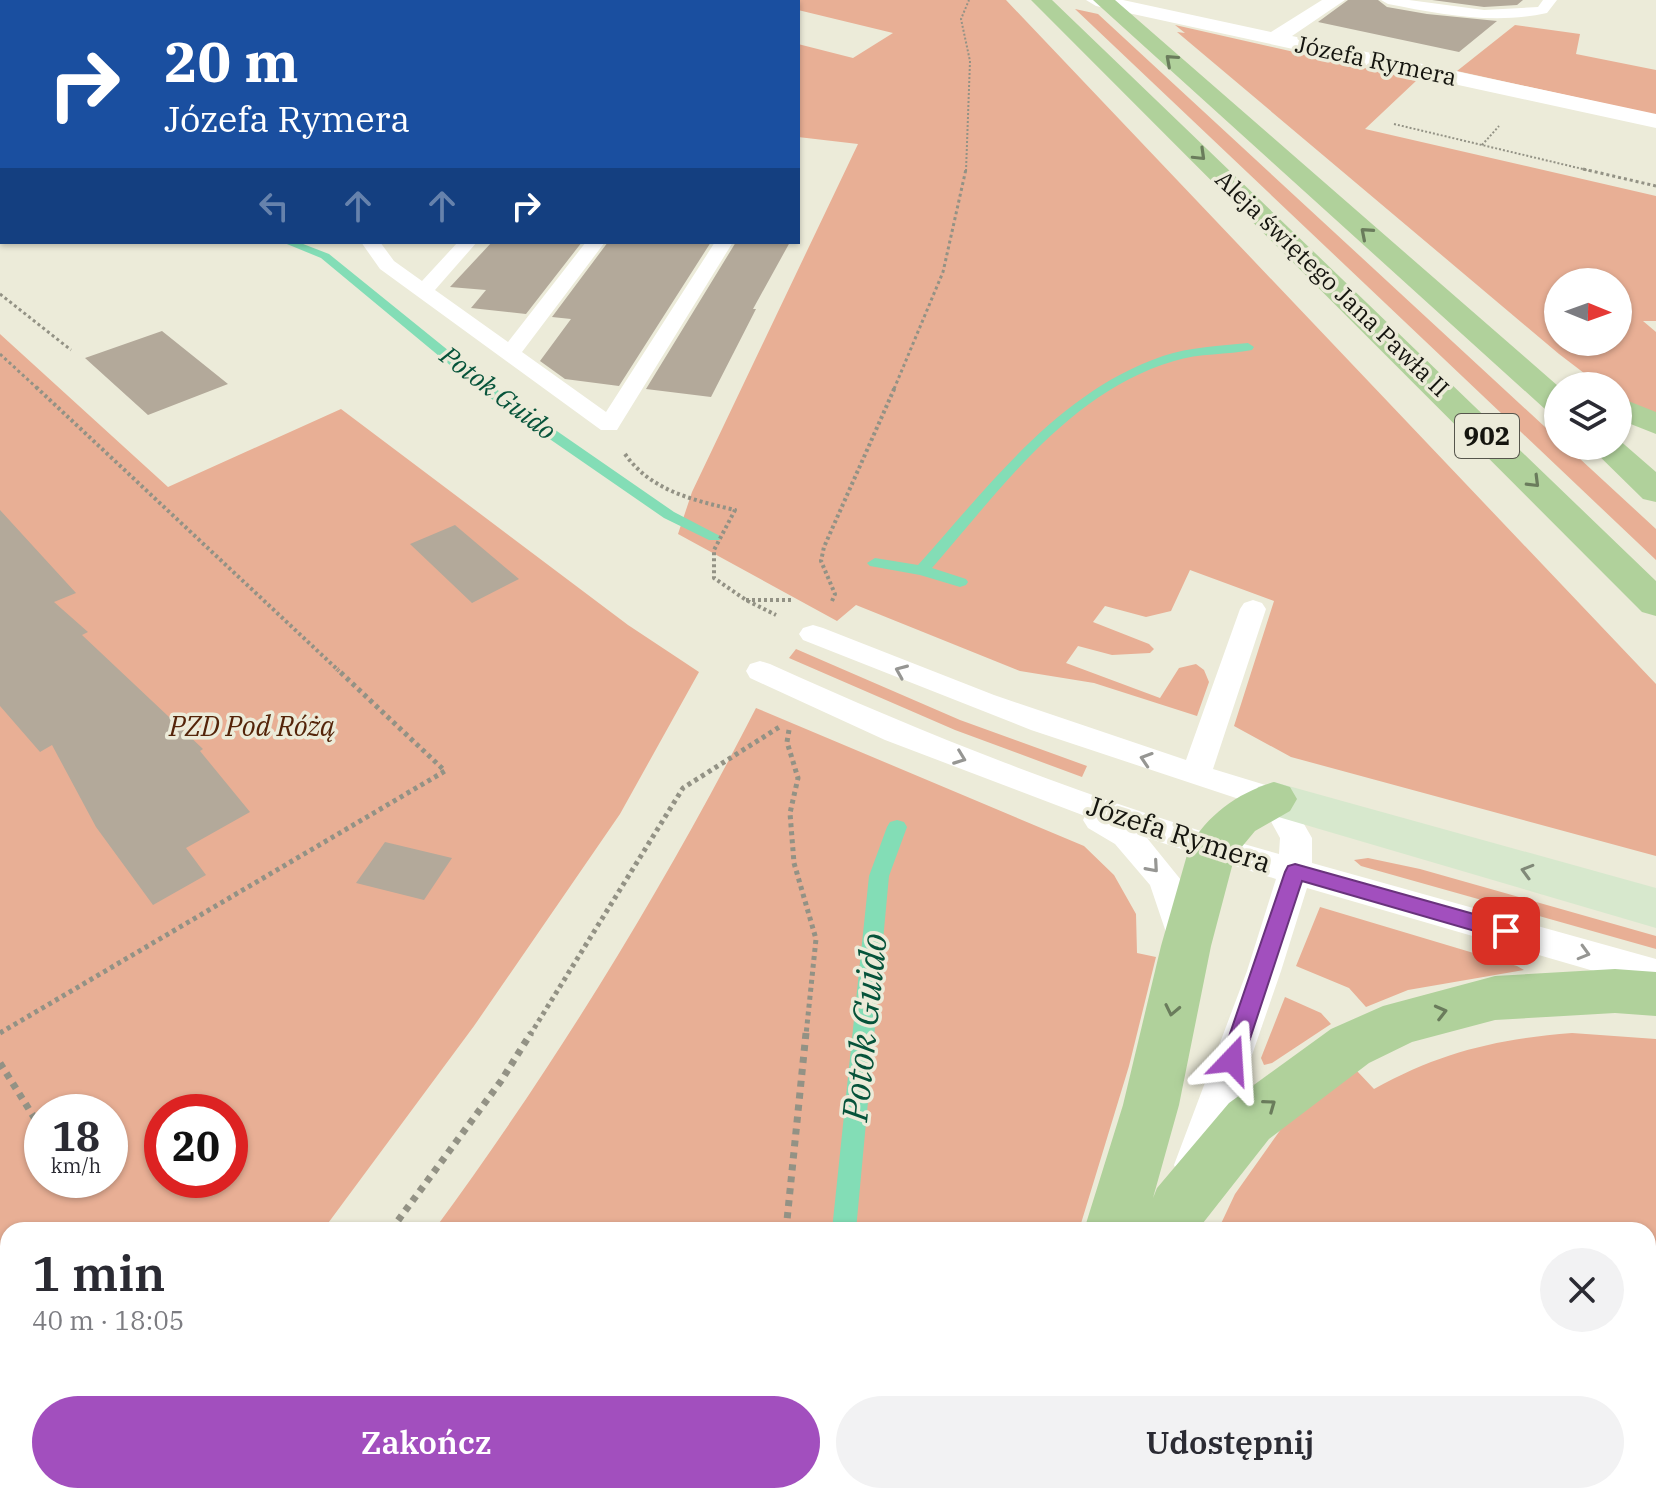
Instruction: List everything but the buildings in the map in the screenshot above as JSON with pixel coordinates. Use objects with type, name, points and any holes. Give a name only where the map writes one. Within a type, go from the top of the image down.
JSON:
[{"type":"main road","name":"Aleja świętego Jana Pawła II","points":[[1103,0],[1544,390]]},
{"type":"main road","name":"Aleja świętego Jana Pawła II","points":[[1043,1],[1656,603]]},
{"type":"main road","points":[[1425,284],[1559,372]]},
{"type":"main road","points":[[1632,413],[1656,424]]},
{"type":"main road","points":[[1622,460],[1656,491]]},
{"type":"main road","points":[[1116,1222],[1151,1105],[1186,946],[1213,848],[1239,819],[1274,799]]},
{"type":"main road","points":[[1175,1219],[1249,1121],[1350,1046],[1402,1022],[1495,998],[1615,991],[1656,994]]},
{"type":"street","name":"Józefa Rymera","points":[[1096,0],[1656,121]]},
{"type":"street","points":[[1273,39],[1335,0]]},
{"type":"street","points":[[1274,799],[1656,908]]},
{"type":"lane","points":[[1388,0],[1458,13],[1504,16],[1542,10],[1550,0]]},
{"type":"lane","points":[[371,244],[387,265],[609,425],[723,244]]},
{"type":"lane","points":[[423,292],[466,244]]},
{"type":"lane","points":[[510,354],[594,244]]},
{"type":"lane","points":[[1196,775],[1253,609]]},
{"type":"lane","points":[[810,632],[947,690],[1071,735],[1274,799],[1296,838],[1295,872],[1264,971],[1175,1219]]},
{"type":"lane","name":"Józefa Rymera","points":[[760,671],[895,733],[1045,790],[1213,848],[1656,974]]},
{"type":"lane","points":[[1045,790],[1126,835],[1165,880],[1186,946]]},
{"type":"path","points":[[609,425],[634,471],[681,497],[735,510],[714,550],[714,578],[746,600],[810,632],[830,606],[835,594],[821,561],[824,547],[943,272],[966,172],[970,61],[961,19],[969,0]]},
{"type":"path","points":[[1394,124],[1656,186]]},
{"type":"path","points":[[0,294],[71,350]]},
{"type":"path","points":[[0,354],[445,771],[0,1033]]},
{"type":"path","points":[[397,1222],[501,1081],[683,788],[704,771],[755,746],[791,718],[787,742],[798,778],[790,813],[794,863],[816,939],[787,1222]]},
{"type":"path","points":[[0,1063],[24,1101]]},
{"type":"green space","points":[[800,0],[1006,0],[1656,684],[1656,856],[1291,757],[1234,726],[1274,601],[1190,570],[1171,611],[1146,617],[1105,606],[1093,622],[1149,644],[1154,649],[1150,653],[1112,655],[1078,646],[1066,663],[1160,698],[1179,668],[1196,664],[1204,670],[1209,682],[1197,716],[1094,683],[1020,671],[856,605],[837,621],[678,534],[692,492],[858,144],[800,137],[800,45],[853,58],[893,33],[800,10]]},
{"type":"green space","points":[[1075,9],[1098,14],[1544,426],[1544,454]]},
{"type":"green space","points":[[1175,25],[1417,80],[1365,129],[1656,196],[1656,321],[1643,321],[1656,332],[1656,417],[1632,404],[1632,372],[1583,372],[1562,356],[1632,356],[1632,268],[1544,268],[1544,341],[1177,32],[1185,33]]},
{"type":"green space","points":[[1515,25],[1580,34],[1576,54],[1656,70],[1656,115],[1457,71]]},
{"type":"green space","name":"PZD Pod Różą","points":[[0,334],[168,487],[341,409],[628,625],[699,672],[620,814],[474,1026],[329,1222],[0,1222]]},
{"type":"green space","points":[[1551,460],[1581,460],[1656,529],[1656,560]]},
{"type":"green space","points":[[796,649],[960,720],[1087,766],[1082,777],[955,730],[789,658]]},
{"type":"green space","points":[[756,708],[1084,846],[1114,875],[1136,914],[1137,953],[1156,957],[1129,1066],[1081,1222],[440,1222],[523,1104],[606,975]]},
{"type":"green space","points":[[1368,858],[1420,869],[1656,936],[1656,949],[1361,866],[1354,860]]},
{"type":"green space","points":[[1320,907],[1524,970],[1408,990],[1366,1007],[1349,988],[1296,966]]},
{"type":"green space","points":[[1285,997],[1321,1013],[1331,1024],[1272,1063],[1264,1065],[1261,1058]]},
{"type":"green space","points":[[1572,1033],[1656,1039],[1656,1222],[1222,1222],[1235,1194],[1281,1129],[1357,1071],[1374,1089],[1446,1057],[1519,1039]]},
{"type":"waterway","name":"Potok Guido","points":[[293,244],[325,256],[491,392],[669,515],[714,537]]},
{"type":"waterway","points":[[922,570],[1032,447],[1096,394],[1131,373],[1169,358],[1248,347]]},
{"type":"waterway","name":"Potok Guido","points":[[875,563],[922,570]]},
{"type":"waterway","name":"Potok Guido","points":[[922,570],[960,582]]},
{"type":"waterway","name":"Potok Guido","points":[[845,1222],[879,876],[897,827]]},
{"type":"route","points":[[1232,1060],[1295,872],[1506,931]]}]
